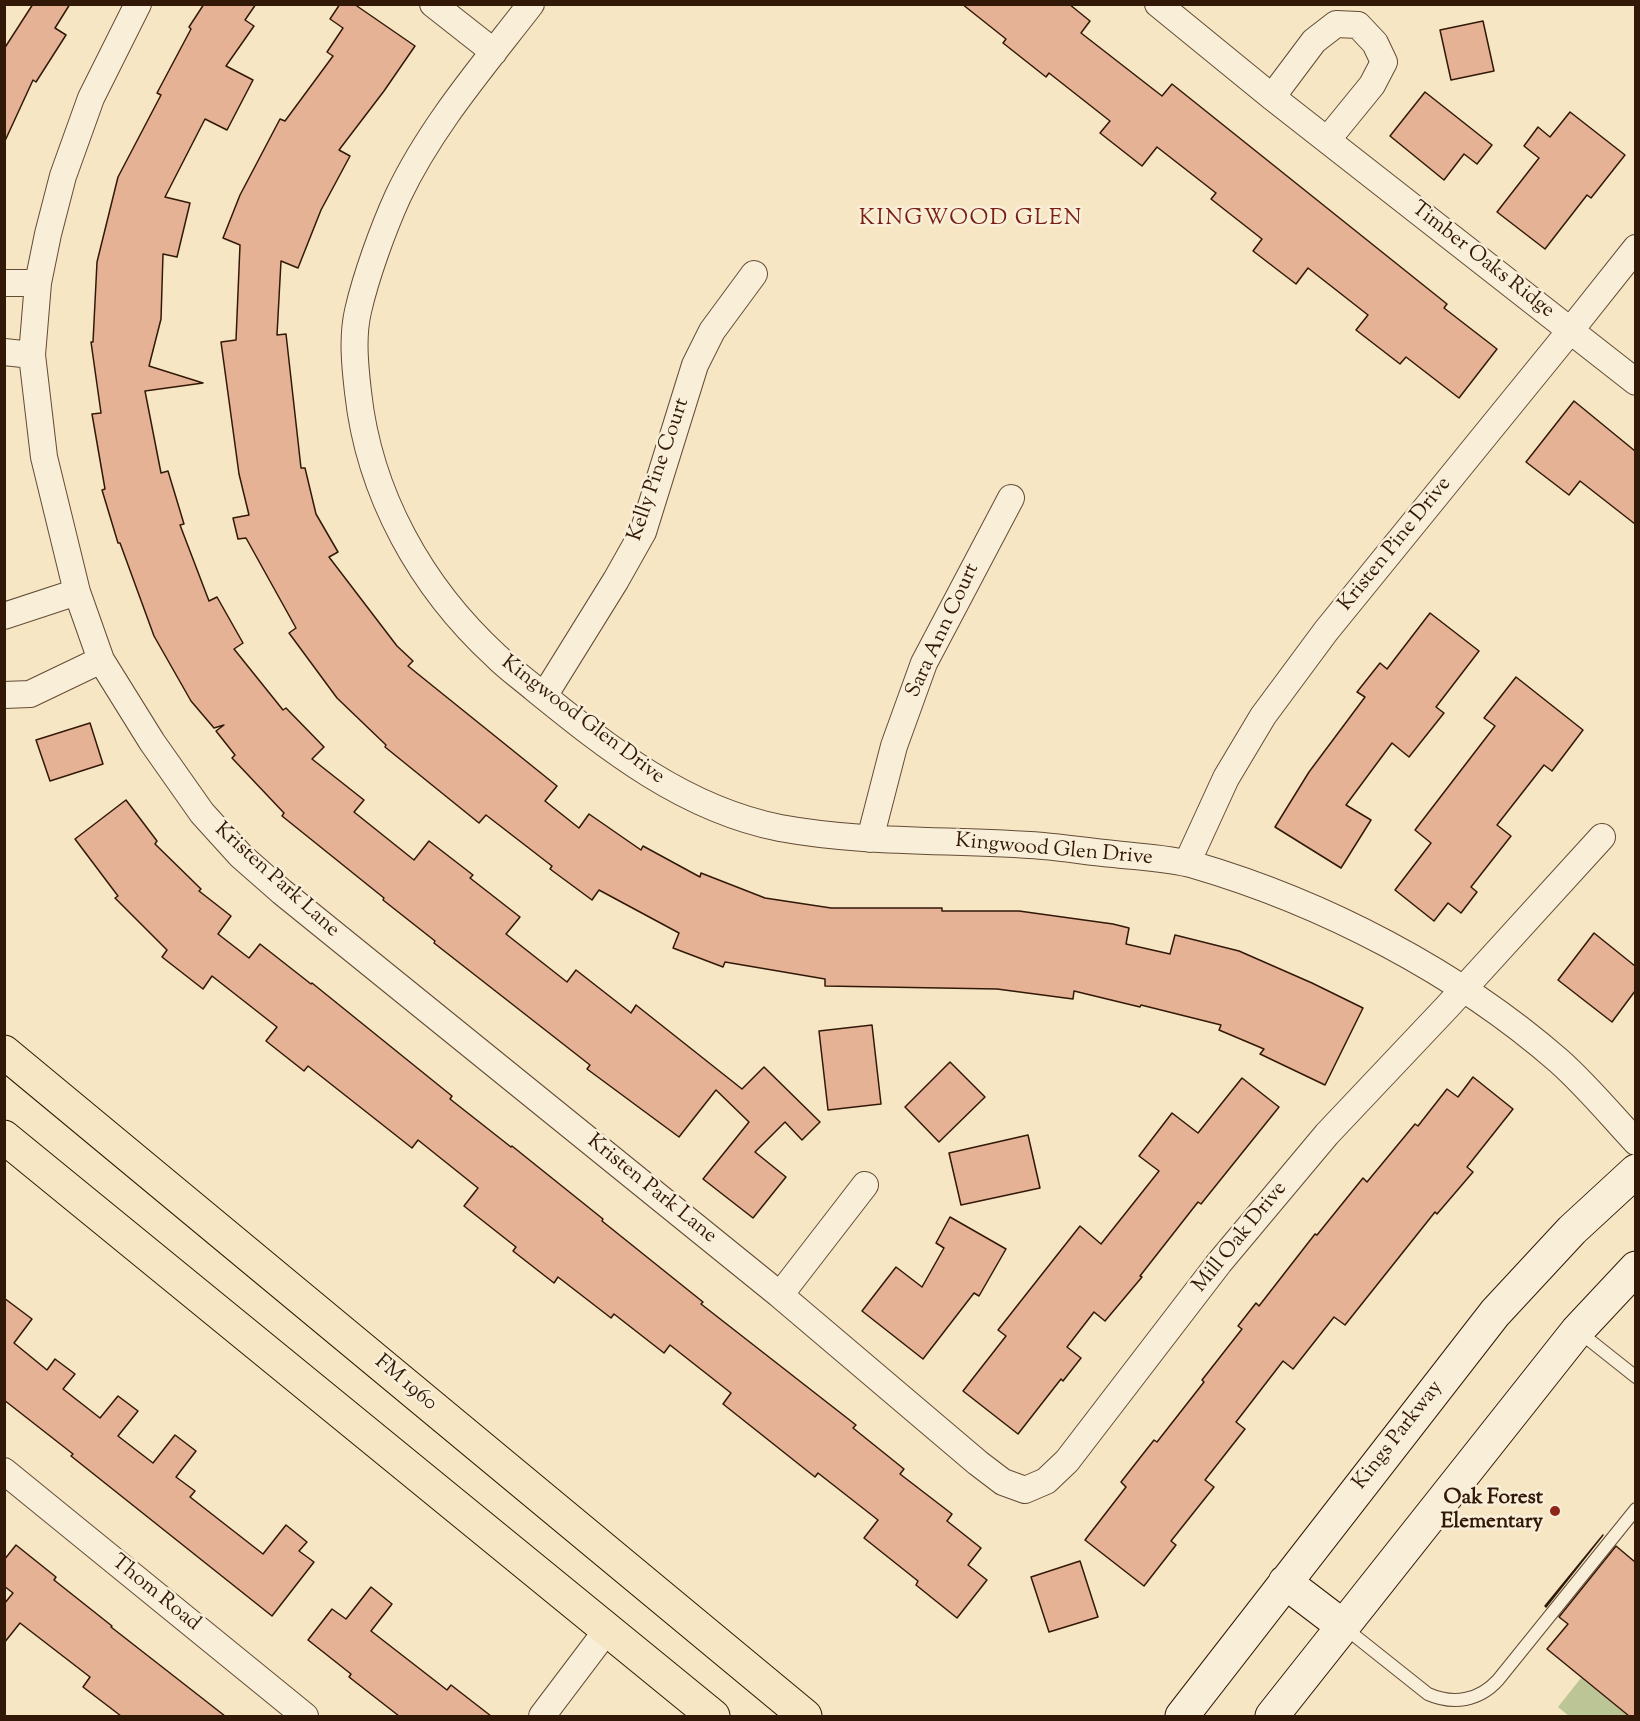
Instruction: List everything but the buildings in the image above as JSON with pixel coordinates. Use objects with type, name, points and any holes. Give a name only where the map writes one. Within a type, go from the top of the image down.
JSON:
[{"type":"main road","name":"FM 1960","points":[[4,1052],[805,1716]]},
{"type":"main road","points":[[4,1137],[713,1716]]},
{"type":"street","name":"Kristen Park Lane","points":[[138,4],[92,98],[63,176],[48,234],[39,283],[32,355],[44,457],[77,592],[101,660],[152,742],[202,813],[241,856],[282,892],[780,1295],[978,1463],[1003,1482],[1025,1490]]},
{"type":"street","points":[[433,4],[494,52]]},
{"type":"street","name":"Kingwood Glen Drive","points":[[531,4],[438,127],[399,195],[374,259],[357,314],[354,359],[360,415],[373,470],[392,516],[425,574],[462,621],[496,656],[609,747],[672,789],[723,812],[778,827],[870,839],[1043,846],[1187,863],[1249,883],[1311,908],[1385,943],[1464,990],[1516,1025],[1564,1065],[1635,1142]]},
{"type":"street","name":"Timber Oaks Ridge","points":[[1158,4],[1272,97],[1635,382]]},
{"type":"street","points":[[1272,97],[1314,41],[1336,24],[1358,25],[1375,43],[1384,62],[1372,85],[1328,140]]},
{"type":"street","name":"Kristen Pine Drive","points":[[1187,863],[1226,778],[1263,716],[1326,631],[1635,248]]},
{"type":"street","name":"Kelly Pine Court","points":[[544,696],[616,580],[643,531],[695,365],[712,331],[754,274]]},
{"type":"street","points":[[4,283],[39,283]]},
{"type":"street","points":[[4,352],[32,355]]},
{"type":"street","name":"Sara Ann Court","points":[[870,839],[894,746],[924,663],[1011,498]]},
{"type":"street","points":[[4,616],[77,592]]},
{"type":"street","points":[[4,695],[30,694],[101,660]]},
{"type":"street","name":"Mill Oak Drive","points":[[1025,1490],[1046,1481],[1067,1461],[1219,1263],[1313,1151],[1464,990],[1602,837]]},
{"type":"street","name":"Kings Parkway","points":[[1182,1716],[1495,1313],[1572,1230],[1635,1171]]},
{"type":"street","points":[[780,1295],[866,1185]]},
{"type":"street","points":[[1272,1716],[1577,1331],[1635,1268]]},
{"type":"street","name":"Thom Road","points":[[4,1471],[305,1716]]},
{"type":"street","points":[[1285,1582],[1344,1627]]},
{"type":"street","points":[[542,1716],[607,1630]]},
{"type":"lane","points":[[1577,1331],[1635,1377]]},
{"type":"lane","points":[[1344,1627],[1428,1694],[1442,1700],[1458,1701],[1474,1697],[1489,1690],[1498,1680],[1635,1509]]},
{"type":"green space","points":[[1581,1678],[1628,1716],[1569,1716],[1558,1707]]},
{"type":"place","name":"Oak Forest Elementary","points":[[1555,1511]]},
{"type":"district","name":"KINGWOOD GLEN","points":[[971,220]]}]
